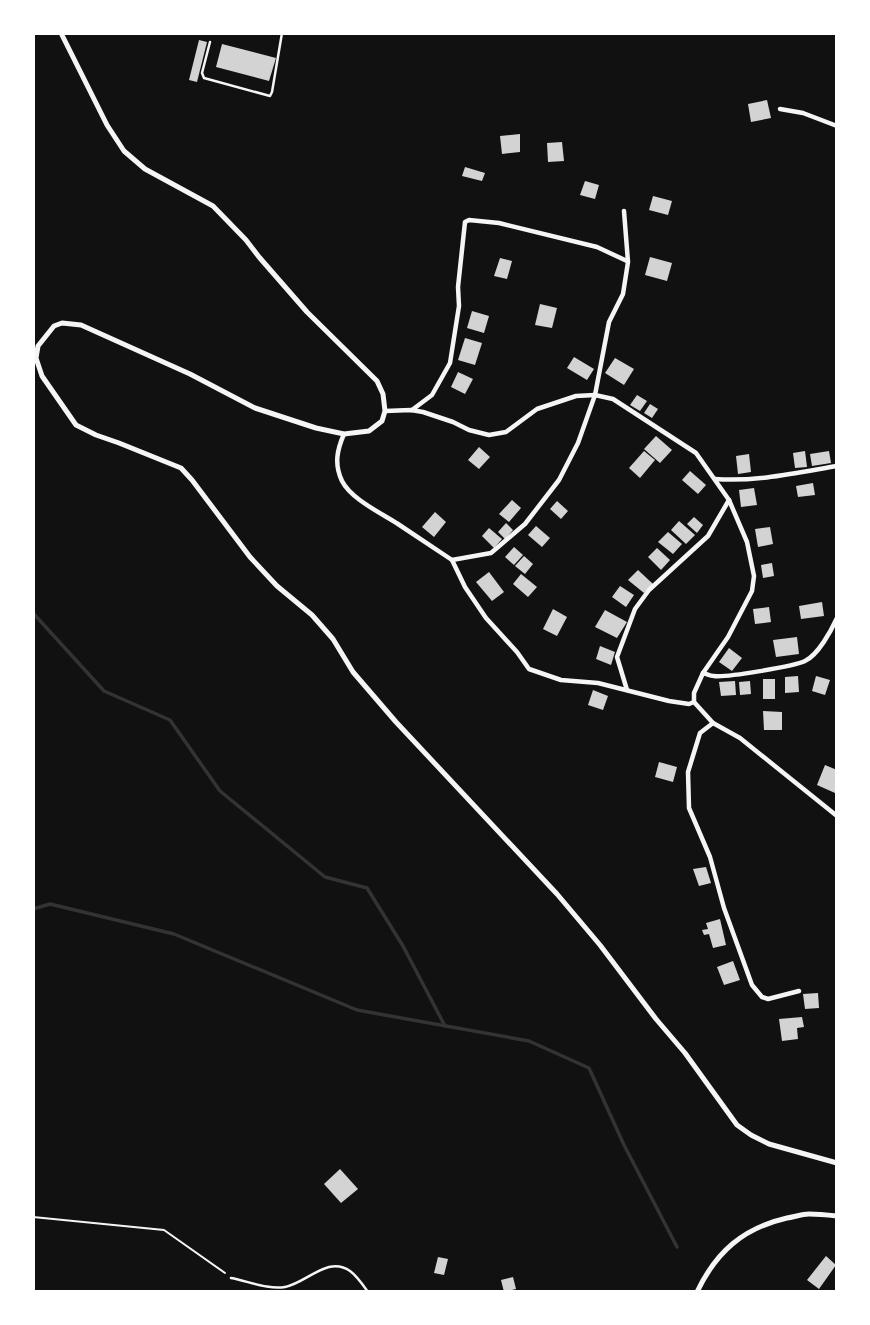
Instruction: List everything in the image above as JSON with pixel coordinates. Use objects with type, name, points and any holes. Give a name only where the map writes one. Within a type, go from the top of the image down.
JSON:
[{"type":"street","points":[[61,33],[107,125],[124,151],[145,169],[213,206],[307,312],[377,381],[383,394],[385,411],[382,421],[369,431],[344,434],[316,428],[255,408],[190,374],[81,325],[62,323],[54,326],[38,346],[36,358],[42,376],[76,425],[181,468],[250,557],[312,615],[333,639],[353,672],[387,712],[600,945],[685,1053],[737,1125],[769,1144],[837,1163]]},
{"type":"street","points":[[780,109],[803,113],[837,126]]},
{"type":"street","points":[[452,561],[491,553],[524,524],[559,481],[578,443],[595,395],[609,322],[623,295],[628,262],[624,211]]},
{"type":"street","points":[[411,410],[432,395],[450,363],[459,306],[458,287],[465,222],[469,220],[499,223],[524,229],[597,247],[628,262]]},
{"type":"street","points":[[385,411],[423,412],[489,435],[506,432],[537,409],[576,396],[595,395],[613,399],[696,453],[729,500],[747,542],[754,576],[752,591],[694,693],[695,702],[713,723],[740,738],[837,816]]},
{"type":"street","points":[[344,434],[336,459],[343,483],[358,499],[452,561],[465,587],[486,618],[529,669],[561,680],[598,683],[668,701],[689,704],[695,702]]},
{"type":"street","points":[[714,479],[772,478],[837,466]]},
{"type":"street","points":[[627,690],[617,657],[635,609],[649,590],[708,536],[729,500]]},
{"type":"street","points":[[704,673],[714,677],[807,661],[821,646],[837,618]]},
{"type":"street","points":[[713,723],[700,733],[688,772],[689,808],[710,857],[724,908],[752,985],[762,997],[768,999],[799,991]]},
{"type":"street","points":[[696,1292],[707,1270],[729,1247],[752,1230],[807,1214],[837,1216]]},
{"type":"lane","points":[[210,42],[202,73],[204,78],[270,96],[282,33]]},
{"type":"lane","points":[[231,1278],[285,1287],[330,1266],[341,1267],[351,1271],[369,1292]]},
{"type":"path","points":[[33,1217],[164,1230],[231,1278]]},
{"type":"building","points":[[199,40],[207,42],[197,82],[189,80]]},
{"type":"building","points":[[222,44],[276,58],[269,81],[216,67]]},
{"type":"building","points":[[767,100],[771,118],[751,122],[748,104]]},
{"type":"building","points":[[520,134],[520,152],[502,154],[500,136]]},
{"type":"building","points":[[562,142],[564,161],[548,162],[547,143]]},
{"type":"building","points":[[465,167],[485,173],[482,181],[462,176]]},
{"type":"building","points":[[585,181],[599,185],[595,199],[580,195]]},
{"type":"building","points":[[653,196],[672,201],[668,215],[649,210]]},
{"type":"building","points":[[650,257],[672,263],[667,281],[645,275]]},
{"type":"building","points":[[500,258],[512,261],[507,279],[494,276]]},
{"type":"building","points":[[540,304],[557,308],[552,328],[535,325]]},
{"type":"building","points":[[472,311],[489,316],[484,333],[467,328]]},
{"type":"building","points":[[465,338],[482,343],[475,365],[458,360]]},
{"type":"building","points":[[574,357],[594,369],[587,380],[567,368]]},
{"type":"building","points":[[615,358],[634,369],[624,385],[605,373]]},
{"type":"building","points":[[458,372],[473,379],[465,394],[451,387]]},
{"type":"building","points":[[637,395],[647,401],[640,411],[630,405]]},
{"type":"building","points":[[650,404],[658,409],[652,418],[644,413]]},
{"type":"building","points":[[656,436],[672,450],[660,463],[644,449]]},
{"type":"building","points":[[479,447],[490,457],[479,469],[468,460]]},
{"type":"building","points":[[644,451],[655,460],[640,478],[629,468]]},
{"type":"building","points":[[805,451],[807,467],[795,468],[793,453]]},
{"type":"building","points":[[829,451],[831,463],[812,466],[810,454]]},
{"type":"building","points":[[749,454],[751,472],[738,474],[736,456]]},
{"type":"building","points":[[690,471],[706,485],[698,494],[682,480]]},
{"type":"building","points":[[813,483],[815,495],[798,497],[796,486]]},
{"type":"building","points":[[754,488],[757,505],[741,507],[739,490]]},
{"type":"building","points":[[512,500],[521,508],[509,522],[499,514]]},
{"type":"building","points":[[557,501],[568,511],[561,519],[550,509]]},
{"type":"building","points":[[435,512],[446,522],[434,537],[422,527]]},
{"type":"building","points":[[694,517],[703,525],[697,533],[687,524]]},
{"type":"building","points":[[679,521],[695,535],[686,544],[671,530]]},
{"type":"building","points":[[506,523],[513,530],[505,539],[498,532]]},
{"type":"building","points":[[536,526],[550,538],[542,547],[528,535]]},
{"type":"building","points":[[770,527],[773,544],[758,547],[755,529]]},
{"type":"building","points":[[489,528],[502,539],[494,548],[482,536]]},
{"type":"building","points":[[668,532],[682,544],[673,554],[658,542]]},
{"type":"building","points":[[514,547],[523,555],[514,565],[505,557]]},
{"type":"building","points":[[657,548],[670,560],[661,570],[648,557]]},
{"type":"building","points":[[524,556],[533,564],[525,574],[515,566]]},
{"type":"building","points":[[772,563],[774,576],[763,578],[761,565]]},
{"type":"building","points":[[638,570],[653,584],[644,593],[628,580]]},
{"type":"building","points":[[489,572],[504,592],[492,601],[476,582]]},
{"type":"building","points":[[521,574],[537,587],[528,597],[513,584]]},
{"type":"building","points":[[620,586],[634,595],[626,607],[612,597]]},
{"type":"building","points":[[822,602],[824,616],[801,619],[799,606]]},
{"type":"building","points":[[769,607],[771,622],[755,624],[753,609]]},
{"type":"building","points":[[553,609],[567,617],[557,636],[543,629]]},
{"type":"building","points":[[605,610],[627,622],[617,638],[595,627]]},
{"type":"building","points":[[797,637],[799,654],[776,657],[773,640]]},
{"type":"building","points":[[600,646],[615,652],[611,665],[596,659]]},
{"type":"building","points":[[729,648],[742,658],[732,671],[719,662]]},
{"type":"building","points":[[798,676],[799,692],[785,693],[785,677]]},
{"type":"building","points":[[816,676],[830,680],[825,695],[812,691]]},
{"type":"building","points":[[763,679],[775,679],[775,699],[763,699]]},
{"type":"building","points":[[735,681],[736,695],[721,696],[719,682]]},
{"type":"building","points":[[750,681],[751,694],[740,695],[739,682]]},
{"type":"building","points":[[593,690],[608,696],[603,710],[588,705]]},
{"type":"building","points":[[763,711],[782,712],[782,730],[764,730]]},
{"type":"building","points":[[659,762],[677,767],[673,782],[655,777]]},
{"type":"building","points":[[825,765],[837,770],[835,793],[817,785]]},
{"type":"building","points":[[706,867],[711,883],[699,886],[693,869]]},
{"type":"building","points":[[720,919],[726,945],[713,948],[709,934],[704,935],[702,930],[708,929],[706,923]]},
{"type":"building","points":[[733,961],[740,980],[724,985],[717,967]]},
{"type":"building","points":[[818,993],[819,1008],[805,1009],[803,994]]},
{"type":"building","points":[[802,1017],[804,1027],[797,1028],[798,1039],[782,1041],[779,1019]]},
{"type":"building","points":[[340,1169],[358,1189],[341,1203],[324,1184]]},
{"type":"building","points":[[826,1256],[836,1265],[819,1289],[807,1280]]},
{"type":"building","points":[[438,1257],[448,1259],[444,1275],[434,1273]]},
{"type":"building","points":[[513,1277],[516,1289],[504,1292],[501,1280]]},
{"type":"waterway","points":[[33,613],[104,691],[170,720],[220,791],[325,877],[367,888],[403,946],[445,1026]]},
{"type":"waterway","points":[[33,909],[50,904],[174,934],[357,1010],[529,1041],[589,1068],[624,1145],[677,1247]]}]
